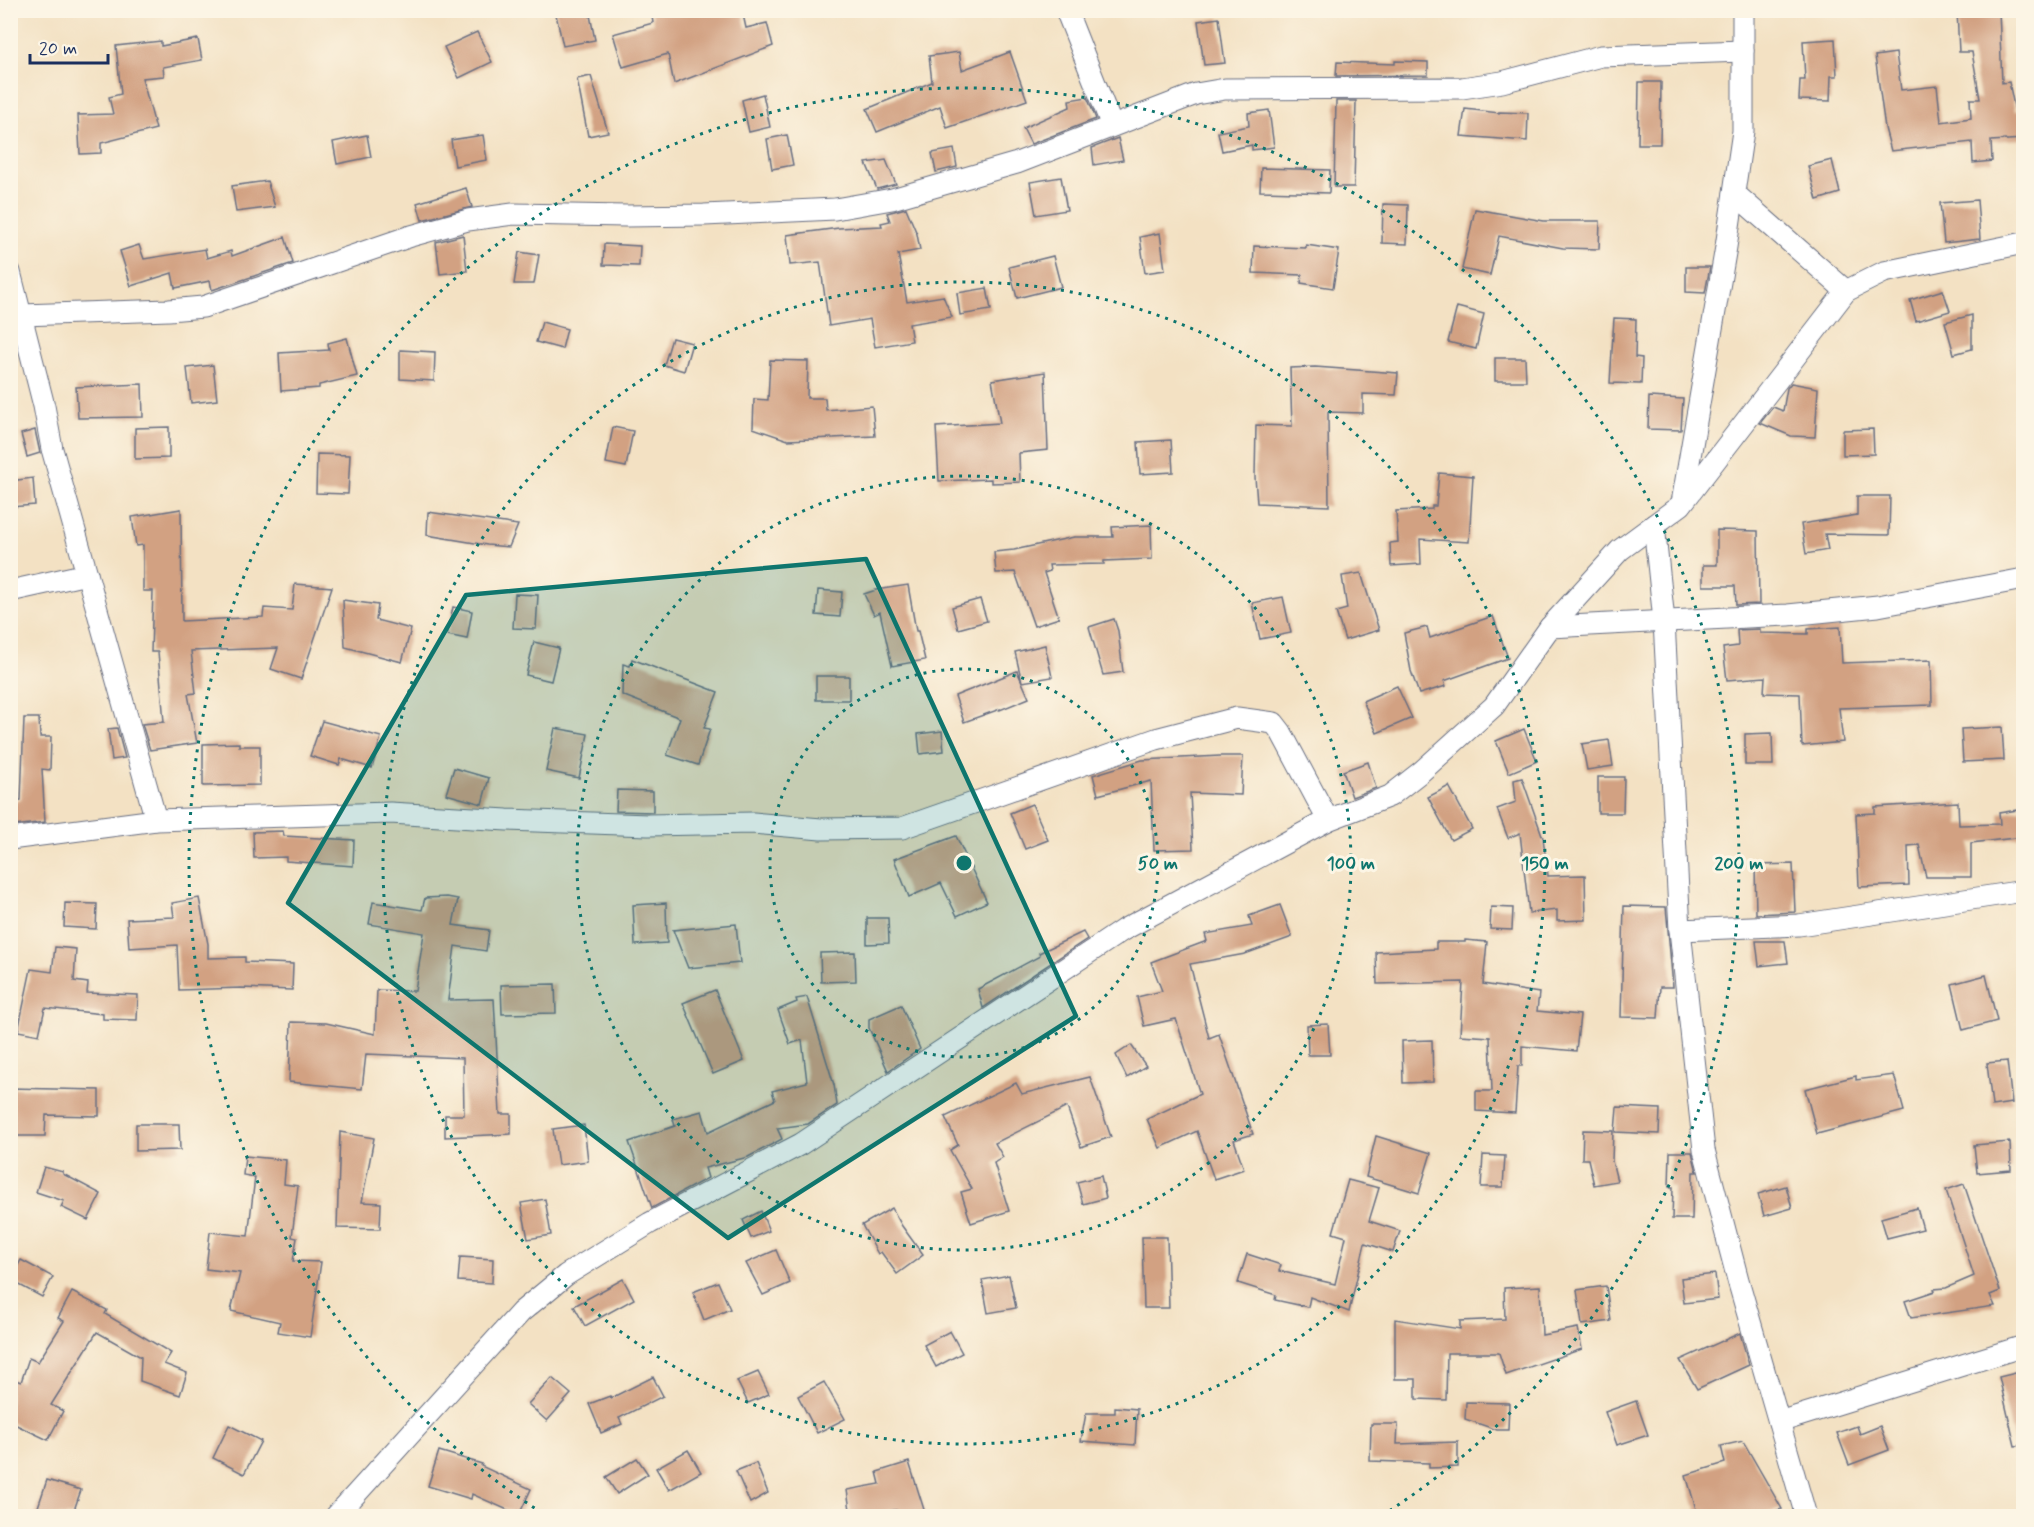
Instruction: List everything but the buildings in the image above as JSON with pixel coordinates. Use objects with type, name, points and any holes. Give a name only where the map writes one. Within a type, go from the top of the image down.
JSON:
[{"type":"street","points":[[1066,10],[1112,126]]},
{"type":"street","points":[[1681,505],[1726,247],[1743,131],[1743,10]]},
{"type":"street","points":[[22,315],[203,307],[411,236],[468,220],[513,214],[704,215],[835,209],[892,200],[1017,163],[1196,94],[1225,89],[1462,88],[1502,82],[1600,56],[1743,51]]},
{"type":"street","points":[[1734,193],[1846,291]]},
{"type":"street","points":[[336,1516],[521,1312],[566,1275],[650,1223],[801,1144],[1123,930],[1328,820],[1390,796],[1422,771],[1494,706],[1550,627],[1620,550],[1681,505],[1846,291],[1884,272],[2024,243]]},
{"type":"street","points":[[10,272],[52,449],[156,820]]},
{"type":"street","points":[[1654,525],[1664,621],[1680,930],[1704,1150],[1738,1280],[1806,1516]]},
{"type":"street","points":[[10,591],[87,574]]},
{"type":"street","points":[[1550,627],[1788,615],[1878,606],[2024,579]]},
{"type":"street","points":[[10,839],[156,820],[390,813],[648,825],[753,823],[821,829],[902,828],[1156,739],[1237,718],[1259,719],[1274,723],[1328,820]]},
{"type":"street","points":[[1680,930],[1799,925],[2024,891]]},
{"type":"street","points":[[1779,1422],[2024,1346]]},
{"type":"highlighted area","points":[[866,559],[1076,1016],[728,1238],[288,903],[466,595]]}]
